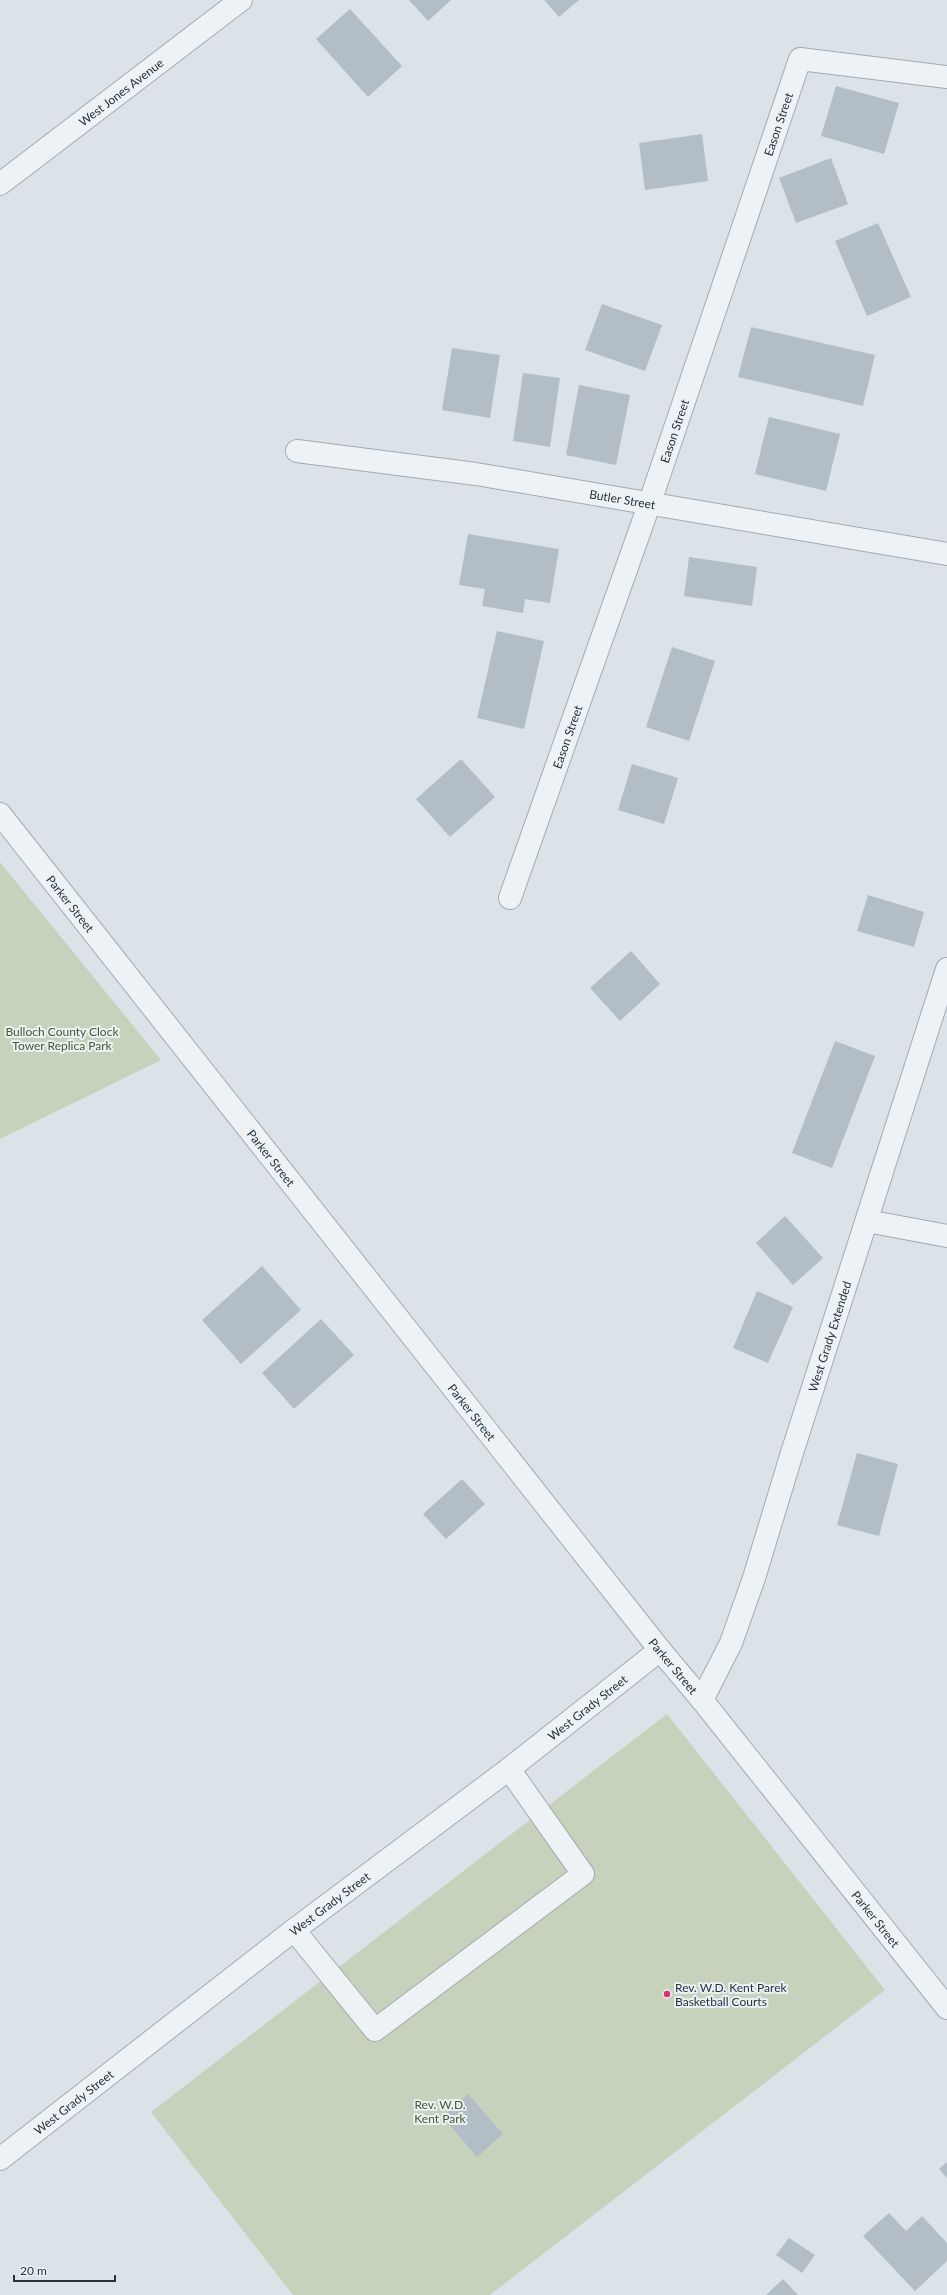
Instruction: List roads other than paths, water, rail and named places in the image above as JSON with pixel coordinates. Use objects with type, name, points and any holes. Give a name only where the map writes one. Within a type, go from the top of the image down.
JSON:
[{"type":"street","name":"West Jones Avenue","points":[[0,184],[241,0]]},
{"type":"street","name":"Eason Street","points":[[510,898],[650,502],[800,59],[902,70],[947,77]]},
{"type":"street","name":"Butler Street","points":[[297,451],[476,474],[650,502],[947,554]]},
{"type":"street","name":"Parker Street","points":[[0,814],[660,1650],[702,1700],[947,2008]]},
{"type":"street","name":"West Grady Extended","points":[[702,1700],[731,1643],[754,1578],[791,1456],[947,969]]},
{"type":"street","points":[[867,1221],[947,1236]]},
{"type":"street","name":"West Grady Street","points":[[0,2159],[294,1930],[509,1769],[660,1650]]},
{"type":"street","points":[[294,1930],[375,2030],[583,1874],[509,1769]]},
{"type":"place","name":"Rev. W.D. Kent Parek Basketball Courts","points":[[667,1994]]},
{"type":"park label","name":"Bulloch County Clock Tower Replica Park","points":[[62,1038]]},
{"type":"park label","name":"Rev. W.D. Kent Park","points":[[440,2111]]}]
